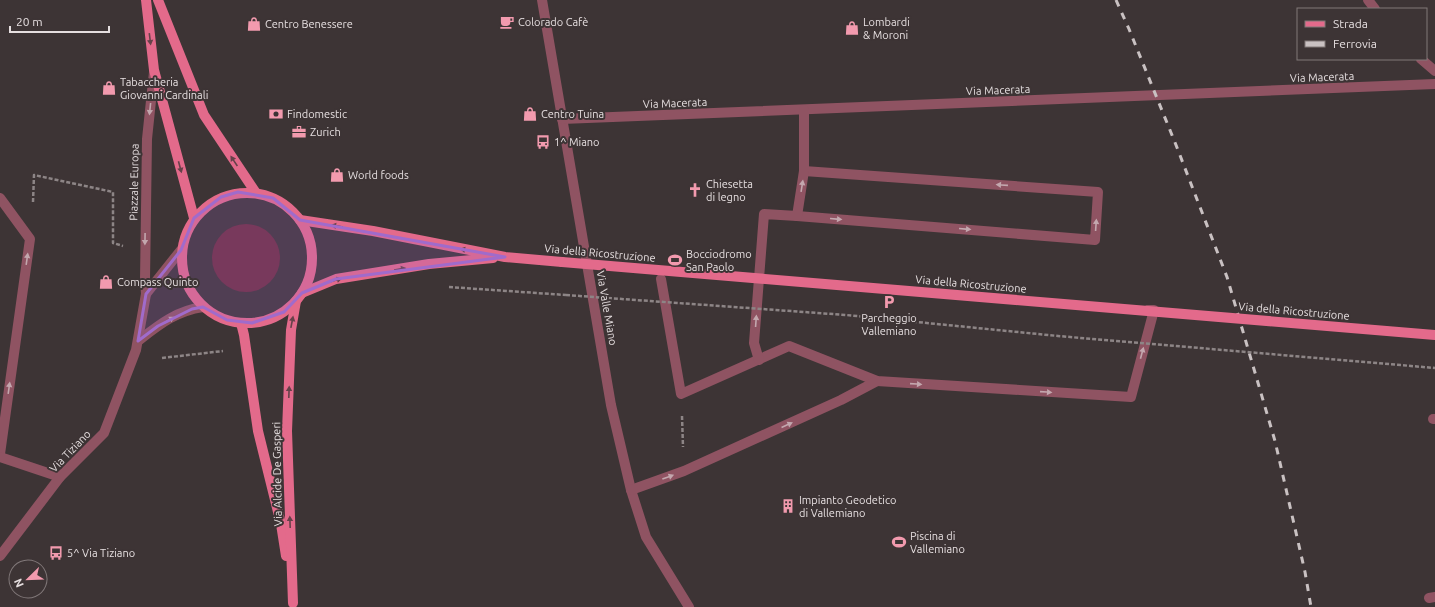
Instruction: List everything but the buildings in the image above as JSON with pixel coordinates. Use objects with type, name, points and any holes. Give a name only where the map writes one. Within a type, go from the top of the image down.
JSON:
[{"type":"main road","points":[[146,0],[154,70],[194,218]]},
{"type":"main road","points":[[158,0],[204,115],[256,193]]},
{"type":"main road","name":"Piazzale Europa","points":[[290,343],[291,330],[299,297],[310,274],[312,254],[308,236],[300,220],[288,207],[273,198],[256,193],[238,192],[221,197],[206,206],[194,218],[184,237],[181,250],[182,267],[187,284],[198,301],[213,314],[226,320],[241,323],[252,323],[271,318],[284,312],[299,297],[336,279],[372,273]]},
{"type":"main road","name":"Via della Ricostruzione","points":[[300,220],[373,231],[505,257],[1435,335]]},
{"type":"main road","name":"Via della Ricostruzione","points":[[372,273],[429,264],[505,257]]},
{"type":"main road","points":[[241,323],[246,348]]},
{"type":"main road","name":"Via Alcide De Gasperi","points":[[290,343],[287,431],[294,605]]},
{"type":"main road","name":"Via Alcide De Gasperi","points":[[246,348],[258,431],[281,524],[294,605]]},
{"type":"street","name":"Via Valle Miano","points":[[542,0],[611,405],[631,490],[646,537],[689,607]]},
{"type":"street","points":[[1368,0],[1374,8]]},
{"type":"street","points":[[1422,60],[1435,71]]},
{"type":"street","name":"Piazzale Europa","points":[[137,346],[146,294],[147,139],[154,70]]},
{"type":"street","name":"Via Macerata","points":[[562,119],[1435,84]]},
{"type":"street","points":[[797,216],[804,171],[804,110]]},
{"type":"street","points":[[759,360],[754,344],[764,214],[1095,240],[1098,192],[804,171]]},
{"type":"street","points":[[0,198],[30,239],[0,454]]},
{"type":"street","name":"Piazzale Europa","points":[[146,294],[181,250]]},
{"type":"street","points":[[661,279],[681,394],[789,346],[877,381],[1131,397],[1154,310],[759,278]]},
{"type":"street","points":[[137,346],[158,326],[182,312],[204,307]]},
{"type":"street","name":"Via Tiziano","points":[[0,556],[60,477],[104,433],[137,346]]},
{"type":"street","points":[[631,490],[684,471],[841,400],[877,381]]},
{"type":"street","points":[[0,458],[60,477]]},
{"type":"path","points":[[30,239],[34,175],[113,192],[113,243]]},
{"type":"path","points":[[447,286],[846,315],[1058,336],[1435,368]]},
{"type":"path","points":[[162,358],[246,348]]},
{"type":"path","points":[[681,394],[684,471]]},
{"type":"highlighted area","points":[[238,192],[273,198],[300,220],[505,257],[336,279],[302,293],[284,312],[252,323],[227,320],[203,307],[192,309],[158,326],[138,341],[146,294],[181,250],[194,218],[221,197]]},
{"type":"shaded area","points":[[246,224],[259,227],[270,234],[277,245],[280,258],[277,271],[270,282],[259,289],[246,292],[233,289],[222,282],[215,271],[212,258],[215,245],[222,234],[233,227]]},
{"type":"railway","points":[[1116,0],[1176,145],[1227,277],[1275,441],[1305,572],[1311,607]]},
{"type":"place","name":"Colorado Cafè","points":[[507,22]]},
{"type":"place","name":"Centro Benessere","points":[[254,24]]},
{"type":"place","name":"Lombardi & Moroni","points":[[852,28]]},
{"type":"place","name":"Tabaccheria Giovanni Cardinali","points":[[109,88]]},
{"type":"place","name":"Findomestic","points":[[276,114]]},
{"type":"place","name":"Centro Tuina","points":[[530,114]]},
{"type":"place","name":"Zurich","points":[[299,132]]},
{"type":"place","name":"1^ Miano","points":[[543,142]]},
{"type":"place","name":"World foods","points":[[337,175]]},
{"type":"place","name":"Chiesetta di legno","points":[[695,190]]},
{"type":"place","name":"Bocciodromo San Paolo","points":[[675,260]]},
{"type":"place","name":"Compass Quinto","points":[[106,282]]},
{"type":"place","name":"Parcheggio Vallemiano","points":[[889,302]]},
{"type":"place","name":"Impianto Geodetico di Vallemiano","points":[[788,506]]},
{"type":"place","name":"Piscina di Vallemiano","points":[[899,542]]},
{"type":"place","name":"5^ Via Tiziano","points":[[56,553]]}]
